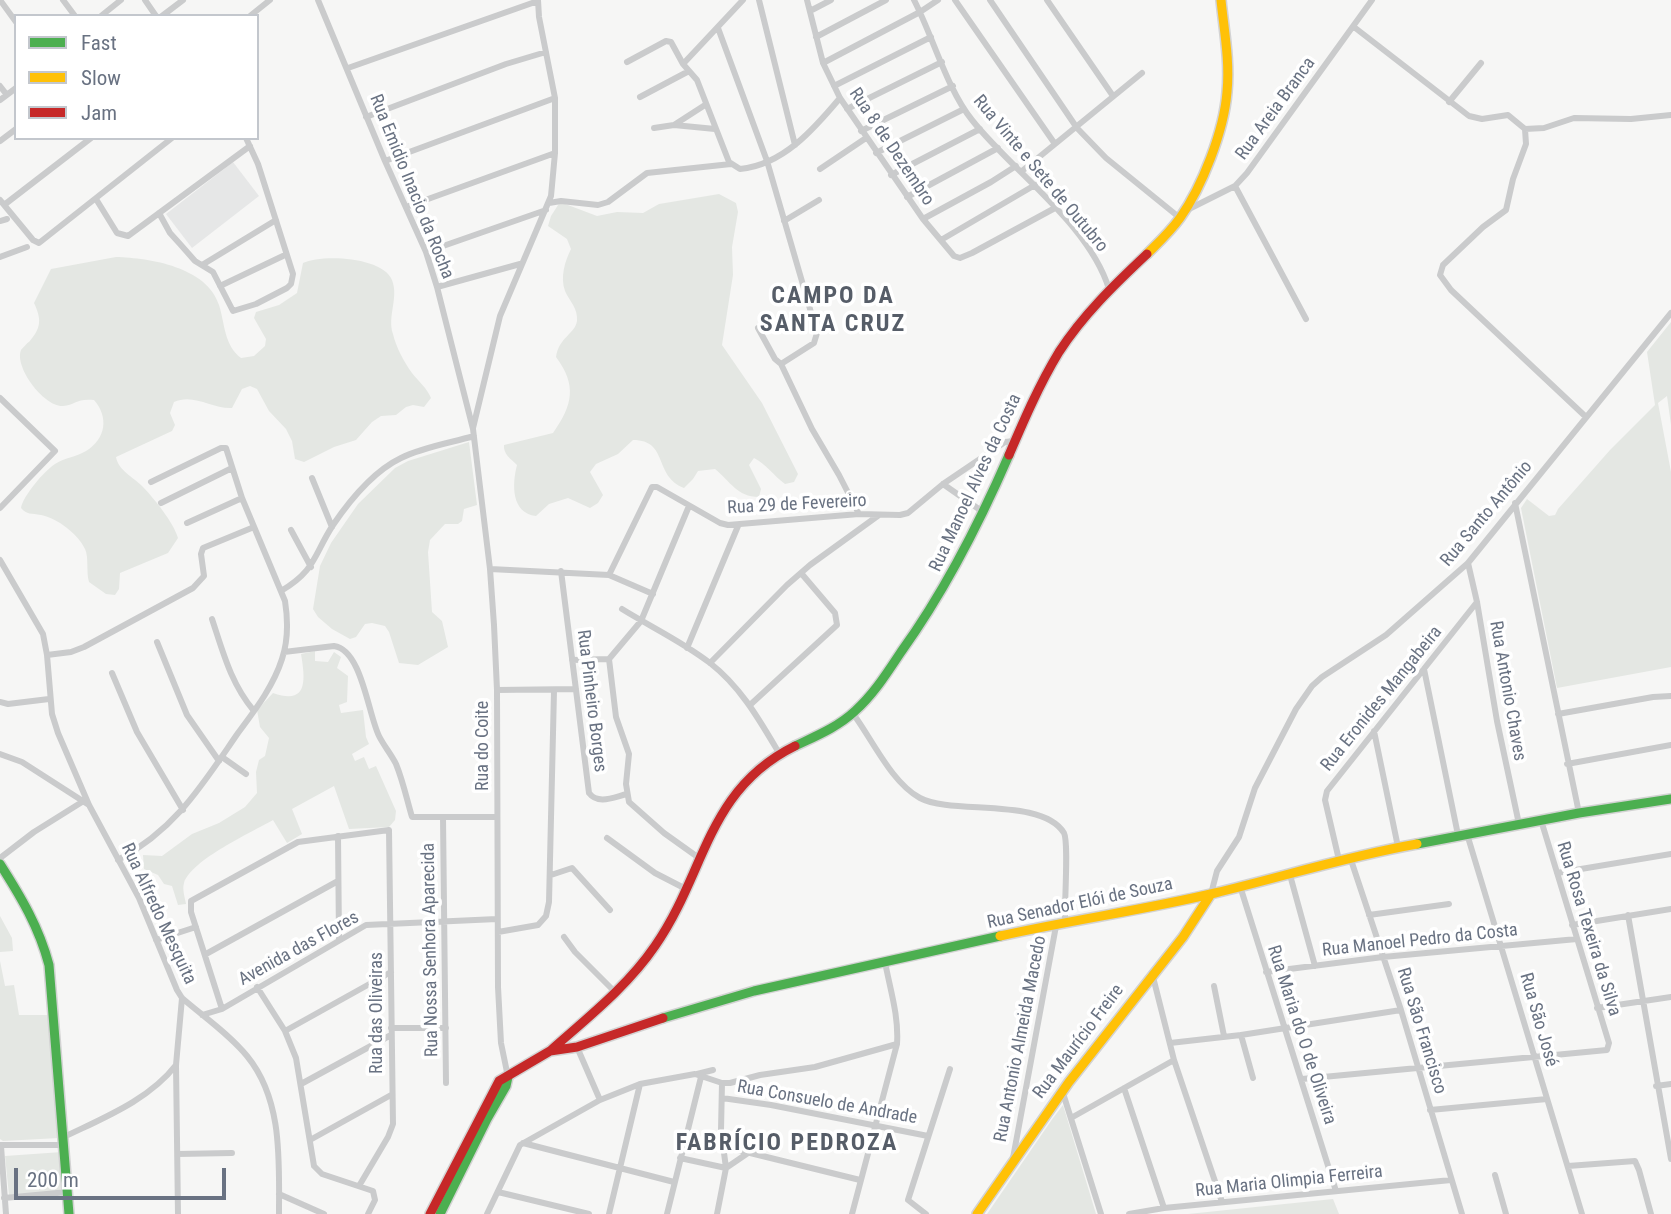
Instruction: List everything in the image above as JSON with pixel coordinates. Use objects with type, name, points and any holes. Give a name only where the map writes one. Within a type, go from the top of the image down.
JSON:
[{"type":"main road","name":"Rua Manoel Alves da Costa","points":[[550,1051],[637,970],[656,945],[724,808],[739,787],[754,771],[779,753],[841,724],[854,715],[881,683],[943,591],[983,512],[1032,401],[1061,351],[1110,289],[1181,215],[1209,156],[1227,102],[1227,55],[1221,0]]},
{"type":"main road","name":"Rua Senador Elói de Souza","points":[[430,1214],[460,1164],[499,1081],[550,1051],[577,1047],[724,1000],[885,962],[1211,894],[1350,857],[1462,834],[1671,799]]},
{"type":"main road","points":[[0,864],[27,905],[43,941],[49,965],[69,1214]]},
{"type":"main road","name":"Rua Maurício Freire","points":[[977,1214],[1062,1090],[1201,914],[1211,894]]},
{"type":"main road","name":"Rua Senador Elói de Souza","points":[[440,1214],[460,1164]]},
{"type":"street","points":[[0,0],[14,19]]},
{"type":"street","points":[[104,14],[121,0]]},
{"type":"street","points":[[165,14],[183,0]]},
{"type":"street","points":[[253,14],[271,0]]},
{"type":"street","name":"Rua Emidio Inacio da Rocha","points":[[318,0],[426,252],[438,287],[473,433]]},
{"type":"street","points":[[683,64],[743,0]]},
{"type":"street","points":[[759,0],[795,145]]},
{"type":"street","name":"Rua 8 de Dezembro","points":[[807,0],[823,63],[840,98],[922,219],[957,258],[972,253],[1055,208]]},
{"type":"street","points":[[810,11],[831,0]]},
{"type":"street","points":[[816,37],[886,0]]},
{"type":"street","name":"Rua Vinte e Sete de Outubro","points":[[914,0],[964,109],[1055,208],[1095,258],[1110,289]]},
{"type":"street","points":[[823,63],[920,12],[937,0]]},
{"type":"street","points":[[955,0],[1055,144]]},
{"type":"street","points":[[990,0],[1077,128],[1106,158],[1181,215]]},
{"type":"street","points":[[1047,0],[1113,96]]},
{"type":"street","name":"Rua Areia Branca","points":[[1181,215],[1235,186],[1254,165],[1372,0]]},
{"type":"street","points":[[281,591],[300,580],[311,567],[332,527],[359,493],[389,465],[416,452],[473,433],[500,316],[520,264],[548,206],[555,153],[555,98],[538,1],[348,68]]},
{"type":"street","points":[[1354,27],[1473,118],[1508,115],[1525,129],[1544,128],[1579,117],[1632,119],[1671,115]]},
{"type":"street","points":[[718,28],[767,162],[814,320],[817,337],[811,346],[781,364]]},
{"type":"street","points":[[834,86],[931,37]]},
{"type":"street","points":[[627,62],[668,41],[672,43],[683,64],[696,80],[731,164]]},
{"type":"street","points":[[366,117],[546,52]]},
{"type":"street","points":[[847,109],[942,62]]},
{"type":"street","points":[[1449,102],[1481,63]]},
{"type":"street","points":[[640,97],[690,71]]},
{"type":"street","points":[[922,219],[1019,169],[1077,128],[1142,73]]},
{"type":"street","points":[[0,86],[7,95]]},
{"type":"street","points":[[861,131],[953,86]]},
{"type":"street","points":[[0,100],[14,90]]},
{"type":"street","points":[[385,161],[555,98]]},
{"type":"street","points":[[426,252],[561,201],[598,205],[608,202],[648,173],[731,164],[742,169],[767,162],[795,145],[840,98]]},
{"type":"street","points":[[674,125],[705,105]]},
{"type":"street","points":[[876,153],[964,109]]},
{"type":"street","points":[[654,128],[674,125],[715,129]]},
{"type":"street","points":[[891,175],[980,129]]},
{"type":"street","points":[[1525,129],[1526,145],[1513,178],[1506,209],[1443,265],[1440,275],[1451,290],[1586,416]]},
{"type":"street","points":[[820,169],[866,138]]},
{"type":"street","points":[[88,140],[2,202],[33,240],[39,243],[170,140]]},
{"type":"street","points":[[159,213],[170,233],[195,261],[213,272],[234,312],[288,288],[293,274],[258,164],[247,140]]},
{"type":"street","points":[[96,199],[117,233],[124,237],[137,231],[250,146]]},
{"type":"street","points":[[907,197],[999,148]]},
{"type":"street","points":[[406,207],[555,153]]},
{"type":"street","points":[[940,240],[1035,185]]},
{"type":"street","points":[[1235,186],[1306,319]]},
{"type":"street","points":[[785,221],[819,200]]},
{"type":"street","points":[[202,265],[275,220]]},
{"type":"street","points":[[0,257],[27,247]]},
{"type":"street","points":[[220,286],[285,255]]},
{"type":"street","points":[[438,287],[520,264]]},
{"type":"street","name":"Rua Santo Antônio","points":[[1211,894],[1217,871],[1239,837],[1255,788],[1296,709],[1312,686],[1386,635],[1468,563],[1671,313]]},
{"type":"street","points":[[758,328],[775,359],[781,364],[811,429],[859,514]]},
{"type":"street","points":[[0,398],[54,447],[55,451],[0,508]]},
{"type":"street","name":"Rua do Coite","points":[[473,433],[490,569],[497,690],[498,987],[504,1063],[508,1077]]},
{"type":"street","name":"Rua 29 de Fevereiro","points":[[609,575],[652,487],[657,487],[720,523],[738,526],[859,514],[900,515],[908,513],[943,484],[1005,442],[1014,440]]},
{"type":"street","points":[[118,860],[157,836],[183,810],[254,710],[274,678],[284,652],[287,615],[281,591],[242,498],[226,448],[151,482]]},
{"type":"street","points":[[162,503],[232,468]]},
{"type":"street","points":[[312,478],[332,527]]},
{"type":"street","points":[[943,484],[983,512]]},
{"type":"street","points":[[187,523],[242,498]]},
{"type":"street","points":[[1515,503],[1579,813]]},
{"type":"street","points":[[689,506],[641,621],[609,659],[616,717],[629,754],[629,802],[640,814],[699,858]]},
{"type":"street","points":[[710,663],[801,573],[879,515]]},
{"type":"street","points":[[687,648],[738,526]]},
{"type":"street","points":[[47,655],[71,652],[84,647],[193,588],[204,576],[201,554],[203,548],[254,527]]},
{"type":"street","points":[[290,530],[311,567]]},
{"type":"street","name":"Rua Alfredo Mesquita","points":[[0,560],[43,634],[49,699],[58,733],[86,803],[139,898],[182,998]]},
{"type":"street","name":"Rua Antonio Chaves","points":[[1468,563],[1519,824]]},
{"type":"street","points":[[490,569],[609,575],[653,594]]},
{"type":"street","name":"Rua Pinheiro Borges","points":[[561,571],[589,793],[598,800],[627,794]]},
{"type":"street","points":[[750,705],[837,625],[835,613],[801,573]]},
{"type":"street","name":"Rua Eronides Mangabeira","points":[[1339,860],[1325,796],[1477,602]]},
{"type":"street","points":[[622,610],[710,663],[750,705],[779,753]]},
{"type":"street","points":[[212,619],[230,674],[242,696],[254,710]]},
{"type":"street","points":[[157,642],[187,715],[221,759],[246,774]]},
{"type":"street","points":[[284,652],[334,646],[340,646],[346,652],[358,672],[379,735],[396,764],[412,817],[496,817]]},
{"type":"street","points":[[572,660],[609,659]]},
{"type":"street","name":"Rua São José","points":[[1424,669],[1462,834],[1502,946],[1582,1214]]},
{"type":"street","points":[[112,673],[137,732],[183,810]]},
{"type":"street","points":[[497,690],[576,690]]},
{"type":"street","points":[[498,932],[529,928],[543,920],[549,911],[554,691]]},
{"type":"street","points":[[1558,714],[1671,696]]},
{"type":"street","points":[[0,702],[8,704],[49,699]]},
{"type":"street","name":"Rua Antonio Almeida Macedo","points":[[854,715],[899,782],[923,800],[1020,811],[1060,828],[1066,839],[1061,925],[1013,1158]]},
{"type":"street","points":[[1374,731],[1398,847]]},
{"type":"street","points":[[1567,764],[1671,745]]},
{"type":"street","points":[[0,754],[22,762],[86,803],[34,832],[0,858]]},
{"type":"street","name":"Rua Nossa Senhora Aparecida","points":[[443,817],[446,1083]]},
{"type":"street","name":"Rua Rosa Texeira da Silva","points":[[1534,1058],[1605,1051],[1609,1046],[1541,820]]},
{"type":"street","name":"Rua das Oliveiras","points":[[338,836],[389,831],[392,1129],[359,1186]]},
{"type":"street","points":[[222,1009],[190,906],[192,900],[298,842],[338,836],[339,940]]},
{"type":"street","points":[[607,838],[655,873],[686,889]]},
{"type":"street","points":[[1557,873],[1671,854]]},
{"type":"street","name":"Rua São Francisco","points":[[1350,857],[1401,1010],[1462,1214]]},
{"type":"street","points":[[551,874],[572,868],[610,910]]},
{"type":"street","points":[[1290,875],[1315,966]]},
{"type":"street","points":[[206,954],[338,881]]},
{"type":"street","name":"Rua Maria do O de Oliveira","points":[[1240,886],[1336,1191]]},
{"type":"street","points":[[1370,915],[1449,904]]},
{"type":"street","points":[[1572,925],[1671,909]]},
{"type":"street","points":[[1628,915],[1671,1159]]},
{"type":"street","name":"Avenida das Flores","points":[[202,1016],[222,1009],[366,925],[497,919]]},
{"type":"street","points":[[156,940],[196,927]]},
{"type":"street","points":[[564,937],[575,952],[614,991]]},
{"type":"street","name":"Rua Manoel Pedro da Costa","points":[[1266,972],[1383,957],[1577,939]]},
{"type":"street","points":[[852,1214],[897,1044],[895,1011],[885,962]]},
{"type":"street","points":[[285,1031],[391,972]]},
{"type":"street","points":[[1152,973],[1174,1060],[1222,1202]]},
{"type":"street","points":[[1214,986],[1224,1036]]},
{"type":"street","points":[[257,988],[285,1031],[296,1058],[312,1161],[317,1170],[374,1192],[369,1214]]},
{"type":"street","points":[[1597,1008],[1671,997]]},
{"type":"street","points":[[182,998],[247,1056],[262,1082],[275,1121],[279,1158],[279,1214]]},
{"type":"street","points":[[178,1214],[176,1065],[182,998]]},
{"type":"street","points":[[1170,1044],[1401,1010]]},
{"type":"street","points":[[301,1084],[391,1031],[446,1028]]},
{"type":"street","points":[[1241,1035],[1253,1078]]},
{"type":"street","points":[[698,1075],[722,1083],[815,1067],[897,1044]]},
{"type":"street","points":[[577,1047],[600,1100]]},
{"type":"street","points":[[1302,1079],[1534,1058]]},
{"type":"street","points":[[1071,1118],[1174,1060]]},
{"type":"street","points":[[6,1214],[1,1145],[64,1141],[141,1097],[160,1083],[176,1065]]},
{"type":"street","points":[[926,1214],[909,1202],[909,1195],[950,1069]]},
{"type":"street","points":[[487,1214],[513,1156],[523,1143],[600,1100],[640,1084],[713,1070]]},
{"type":"street","points":[[667,1214],[698,1075]]},
{"type":"street","points":[[160,1083],[178,1085]]},
{"type":"street","points":[[717,1214],[726,1168],[722,1150],[722,1083]]},
{"type":"street","points":[[609,1214],[640,1084]]},
{"type":"street","points":[[1657,1086],[1671,1084]]},
{"type":"street","points":[[1124,1088],[1164,1208]]},
{"type":"street","points":[[1062,1090],[1101,1214]]},
{"type":"street","points":[[310,1140],[391,1095]]},
{"type":"street","name":"Rua Consuelo de Andrade","points":[[722,1098],[928,1136]]},
{"type":"street","points":[[1430,1110],[1547,1099]]},
{"type":"street","points":[[523,1143],[674,1182]]},
{"type":"street","points":[[722,1150],[731,1149],[860,1180]]},
{"type":"street","points":[[177,1154],[232,1153]]},
{"type":"street","points":[[680,1158],[726,1168],[748,1153]]},
{"type":"street","points":[[1568,1166],[1635,1161],[1651,1214]]},
{"type":"street","points":[[1494,1175],[1506,1214]]},
{"type":"street","name":"Rua Maria Olimpia Ferreira","points":[[1129,1214],[1164,1208],[1451,1180]]},
{"type":"street","points":[[4,1198],[68,1192]]},
{"type":"street","points":[[498,1192],[589,1214]]},
{"type":"street","points":[[279,1194],[324,1214]]},
{"type":"shaded area","points":[[233,162],[259,196],[192,248],[166,214]]},
{"type":"shaded area","points":[[719,194],[736,203],[738,212],[732,247],[733,275],[722,345],[762,403],[798,474],[794,482],[785,484],[754,458],[749,465],[761,489],[759,497],[734,488],[715,469],[698,471],[684,488],[668,475],[652,446],[633,440],[618,454],[596,464],[590,472],[603,495],[598,503],[590,508],[568,498],[549,504],[536,516],[528,514],[518,504],[515,496],[517,465],[506,454],[504,445],[553,433],[560,423],[568,404],[570,386],[556,357],[560,345],[577,321],[563,280],[571,249],[567,239],[548,226],[551,216],[560,202],[597,216],[617,212],[643,213],[659,204]]},
{"type":"shaded area","points":[[116,257],[176,267],[203,282],[213,292],[228,341],[241,358],[254,356],[265,346],[266,339],[254,318],[256,312],[279,305],[297,293],[303,263],[337,258],[377,266],[386,272],[394,287],[391,320],[396,344],[409,369],[431,398],[424,407],[413,405],[396,415],[381,416],[356,440],[334,447],[304,462],[295,459],[292,441],[286,429],[269,411],[257,389],[250,386],[242,389],[232,408],[189,399],[174,402],[170,413],[175,425],[172,431],[116,457],[123,470],[157,503],[178,538],[168,553],[120,573],[119,589],[115,595],[106,594],[89,582],[86,552],[72,532],[54,519],[27,513],[21,508],[30,491],[50,467],[93,446],[103,427],[102,413],[94,400],[63,406],[47,400],[32,385],[20,357],[21,350],[38,328],[39,319],[34,303],[51,269]]},
{"type":"shaded area","points":[[1671,322],[1671,425],[1667,396],[1658,403],[1671,472],[1671,667],[1557,688],[1521,508],[1527,499],[1549,516],[1555,515],[1610,450],[1655,405],[1647,352]]},
{"type":"shaded area","points":[[469,442],[477,505],[464,509],[462,521],[458,524],[445,524],[430,540],[428,552],[432,612],[442,621],[448,647],[418,665],[399,663],[385,626],[365,624],[356,637],[350,639],[318,617],[313,609],[320,566],[331,543],[358,504],[395,468],[408,461]]},
{"type":"shaded area","points":[[315,651],[315,661],[328,662],[334,652],[341,657],[337,668],[348,676],[347,702],[339,705],[341,713],[363,710],[369,744],[352,754],[355,761],[364,757],[369,769],[376,766],[396,811],[395,820],[389,827],[349,829],[334,786],[292,809],[302,834],[287,843],[273,820],[237,839],[198,865],[183,885],[186,904],[178,905],[172,886],[164,884],[158,875],[144,869],[143,855],[162,856],[192,834],[219,823],[245,807],[257,793],[256,772],[259,760],[265,756],[269,738],[260,727],[257,710],[273,693],[293,696],[299,693],[303,680],[301,654]]},
{"type":"shaded area","points":[[0,916],[12,938],[13,951],[0,952]]},
{"type":"shaded area","points":[[0,961],[5,986],[14,985],[19,1015],[51,1015],[59,1138],[0,1139]]},
{"type":"shaded area","points":[[1063,1105],[1096,1214],[987,1214],[1053,1118]]},
{"type":"shaded area","points":[[62,1152],[66,1191],[9,1195],[5,1156]]},
{"type":"shaded area","points":[[1333,1199],[1339,1214],[1188,1214]]},
{"type":"traffic: fast","points":[[795,746],[848,717],[880,683],[947,581],[1009,455]]},
{"type":"traffic: fast","points":[[1417,844],[1579,813],[1671,799]]},
{"type":"traffic: fast","points":[[0,864],[29,913],[49,965],[69,1214]]},
{"type":"traffic: fast","points":[[663,1018],[754,991],[1000,936]]},
{"type":"traffic: fast","points":[[440,1214],[506,1086],[508,1077]]},
{"type":"traffic: slow","points":[[1147,254],[1180,218],[1204,175],[1217,141],[1228,80],[1221,0]]},
{"type":"traffic: slow","points":[[1000,936],[1188,899],[1417,844]]},
{"type":"traffic: slow","points":[[977,1214],[1069,1082],[1183,937],[1211,894]]},
{"type":"traffic: jam","points":[[1009,455],[1038,390],[1068,338],[1111,289],[1147,254]]},
{"type":"traffic: jam","points":[[550,1051],[606,1001],[644,961],[672,918],[725,809],[743,786],[766,764],[795,746]]},
{"type":"traffic: jam","points":[[430,1214],[499,1081],[550,1051],[577,1047],[663,1018]]},
{"type":"district","name":"CAMPO DA SANTA CRUZ","points":[[833,311]]},
{"type":"district","name":"FABRÍCIO PEDROZA","points":[[787,1144]]}]
